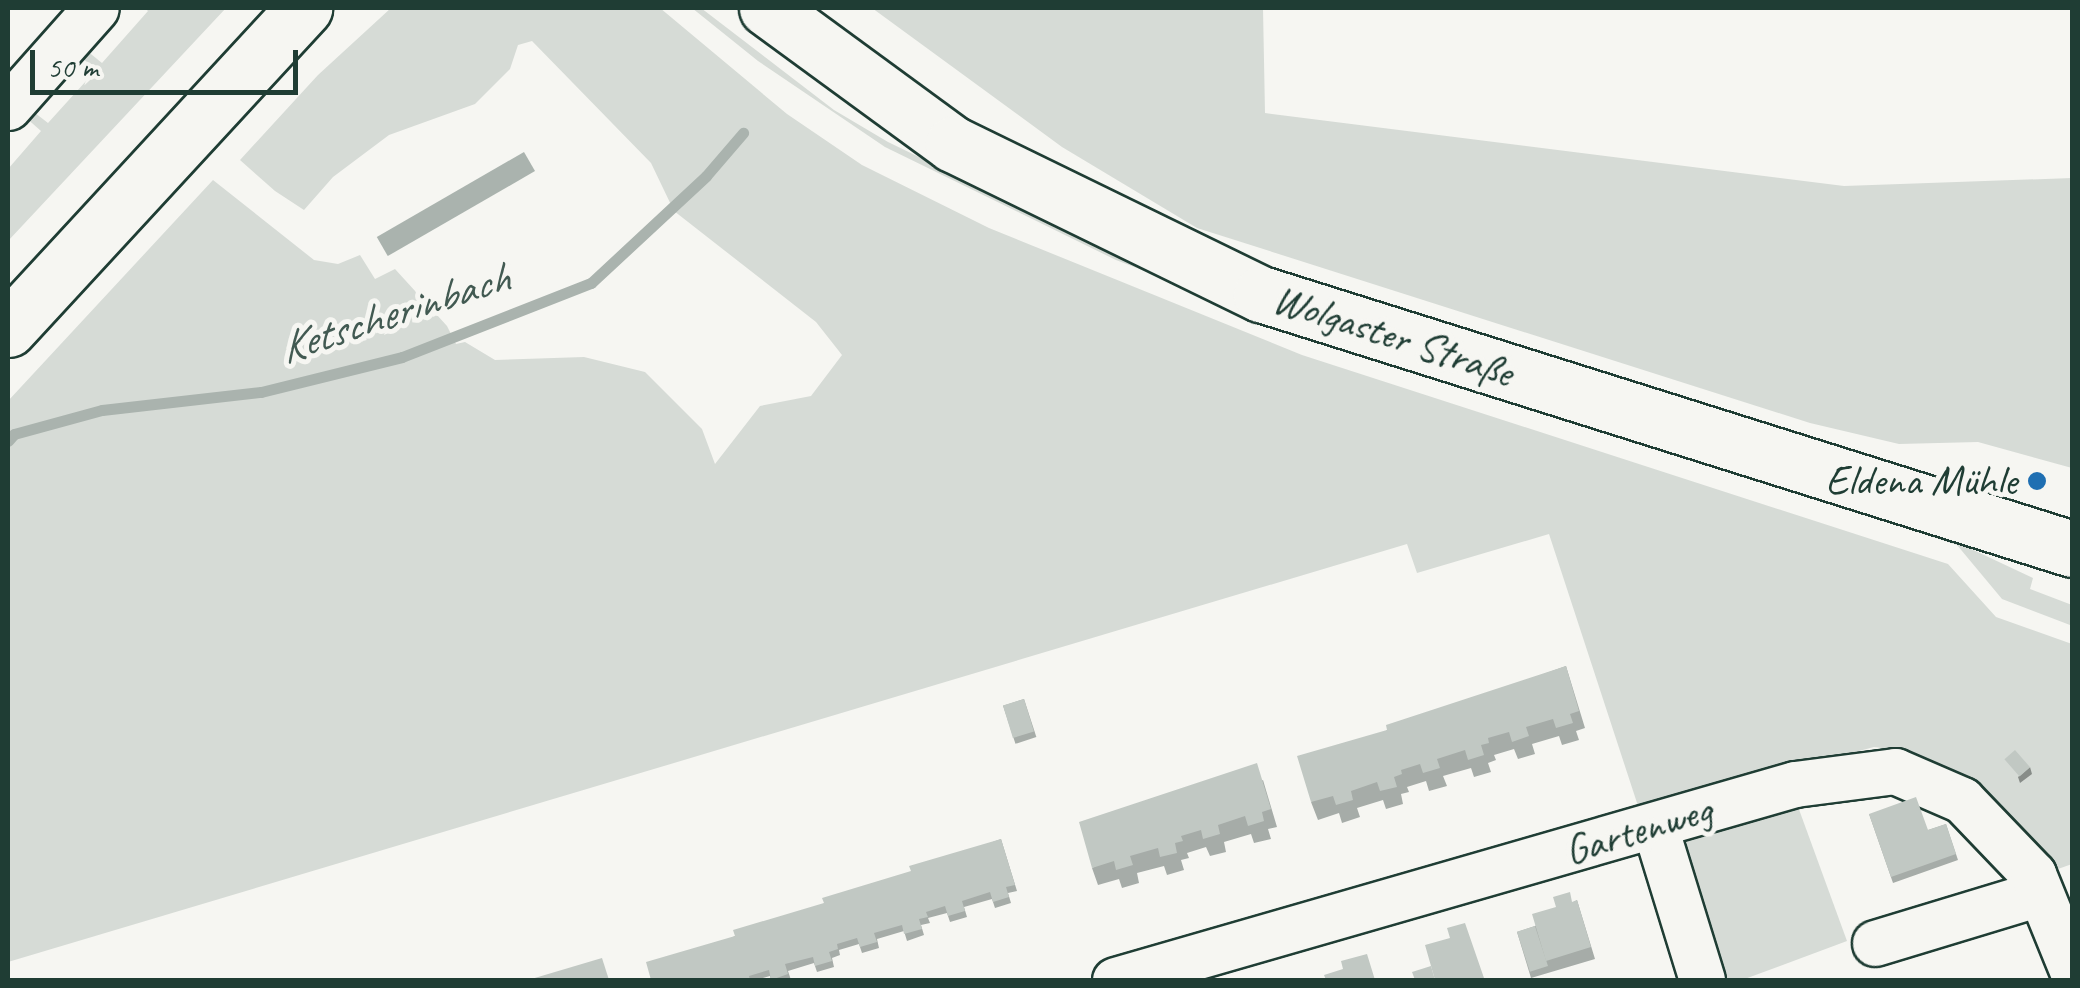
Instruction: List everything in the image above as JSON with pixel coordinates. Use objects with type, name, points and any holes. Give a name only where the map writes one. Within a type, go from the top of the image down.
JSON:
[{"type":"main road","points":[[8,329],[304,8]]},
{"type":"main road","name":"Wolgaster Straße","points":[[767,8],[954,144],[1261,294],[2072,549]]},
{"type":"street","points":[[8,107],[96,8]]},
{"type":"street","name":"Gartenweg","points":[[1121,980],[1795,784],[1896,771],[1962,800],[2033,874],[2072,970]]},
{"type":"street","points":[[1655,826],[1702,980]]},
{"type":"street","points":[[1875,942],[2040,892]]},
{"type":"shaded area","points":[[145,8],[226,8],[8,241],[8,169],[41,131],[24,116],[30,109],[48,123],[96,70],[80,56],[86,50],[102,63],[148,11]]},
{"type":"shaded area","points":[[391,8],[660,8],[787,114],[862,165],[989,228],[1302,355],[1948,564],[1996,617],[2072,644],[2072,864],[2058,869],[1975,781],[1907,751],[1874,747],[1639,809],[1549,534],[1417,573],[1407,544],[8,962],[8,401],[213,180],[314,260],[338,264],[360,255],[375,279],[395,269],[447,326],[456,344],[465,342],[495,360],[584,357],[645,372],[702,429],[715,464],[760,406],[811,396],[842,355],[816,322],[674,211],[651,163],[532,41],[518,45],[510,69],[475,104],[389,135],[333,177],[304,210],[275,191],[240,160],[318,75]]},
{"type":"shaded area","points":[[692,8],[701,8],[834,110],[888,142],[1117,253],[1918,524],[2033,578],[2030,589],[2072,605],[2070,625],[2002,599],[1957,545],[1236,306],[1116,260],[885,147],[758,61]]},
{"type":"shaded area","points":[[872,8],[1263,8],[1265,113],[1844,186],[2072,178],[2072,468],[1978,442],[1899,444],[1810,423],[1197,228],[1062,147]]},
{"type":"shaded area","points":[[524,152],[535,171],[388,256],[377,237]]},
{"type":"shaded area","points":[[1793,793],[1847,941],[1742,980],[1721,980],[1683,853],[1689,837]]},
{"type":"building","points":[[1566,666],[1579,711],[1570,714],[1573,723],[1556,728],[1553,719],[1526,727],[1529,736],[1512,742],[1509,732],[1488,738],[1489,743],[1481,745],[1484,755],[1468,760],[1465,750],[1437,759],[1440,768],[1423,773],[1420,764],[1401,770],[1402,774],[1394,777],[1397,787],[1380,791],[1377,782],[1351,791],[1353,800],[1336,805],[1333,796],[1311,802],[1297,756],[1387,730],[1386,725]]},
{"type":"building","points":[[1024,699],[1034,732],[1013,738],[1003,705]]},
{"type":"building","points":[[2015,750],[2030,767],[2020,777],[2004,759]]},
{"type":"building","points":[[1257,763],[1271,809],[1262,812],[1264,821],[1248,826],[1245,816],[1218,825],[1220,834],[1203,839],[1201,830],[1181,836],[1183,841],[1175,843],[1177,853],[1160,857],[1158,848],[1130,856],[1133,865],[1116,870],[1114,861],[1092,868],[1079,822]]},
{"type":"building","points":[[1916,797],[1928,830],[1946,824],[1956,854],[1891,877],[1869,814]]},
{"type":"building","points":[[1001,839],[1015,885],[1006,887],[1009,897],[993,902],[990,892],[962,901],[965,911],[948,916],[945,906],[926,912],[928,917],[919,919],[922,929],[904,934],[902,925],[874,933],[877,942],[860,947],[857,938],[837,944],[838,949],[829,952],[832,961],[815,966],[813,957],[785,964],[788,974],[771,980],[769,970],[749,976],[750,980],[651,980],[646,962],[735,936],[733,930],[824,903],[822,898],[911,871],[909,866]]},
{"type":"building","points":[[1570,892],[1572,902],[1577,900],[1591,947],[1546,961],[1532,914],[1556,907],[1553,897]]},
{"type":"building","points":[[1465,923],[1484,978],[1435,980],[1425,945],[1450,938],[1447,928]]},
{"type":"building","points":[[1535,926],[1548,966],[1530,972],[1517,932]]},
{"type":"building","points":[[1367,954],[1375,980],[1326,980],[1324,975],[1343,969],[1341,961]]},
{"type":"building","points":[[602,958],[609,980],[528,980]]},
{"type":"building","points":[[1431,966],[1435,980],[1415,980],[1412,972]]},
{"type":"waterway","name":"Ketscherinbach","points":[[8,441],[14,434],[102,410],[261,392],[402,357],[591,283],[706,176],[743,133]]},
{"type":"place","name":"Eldena Mühle","points":[[2037,481]]}]
